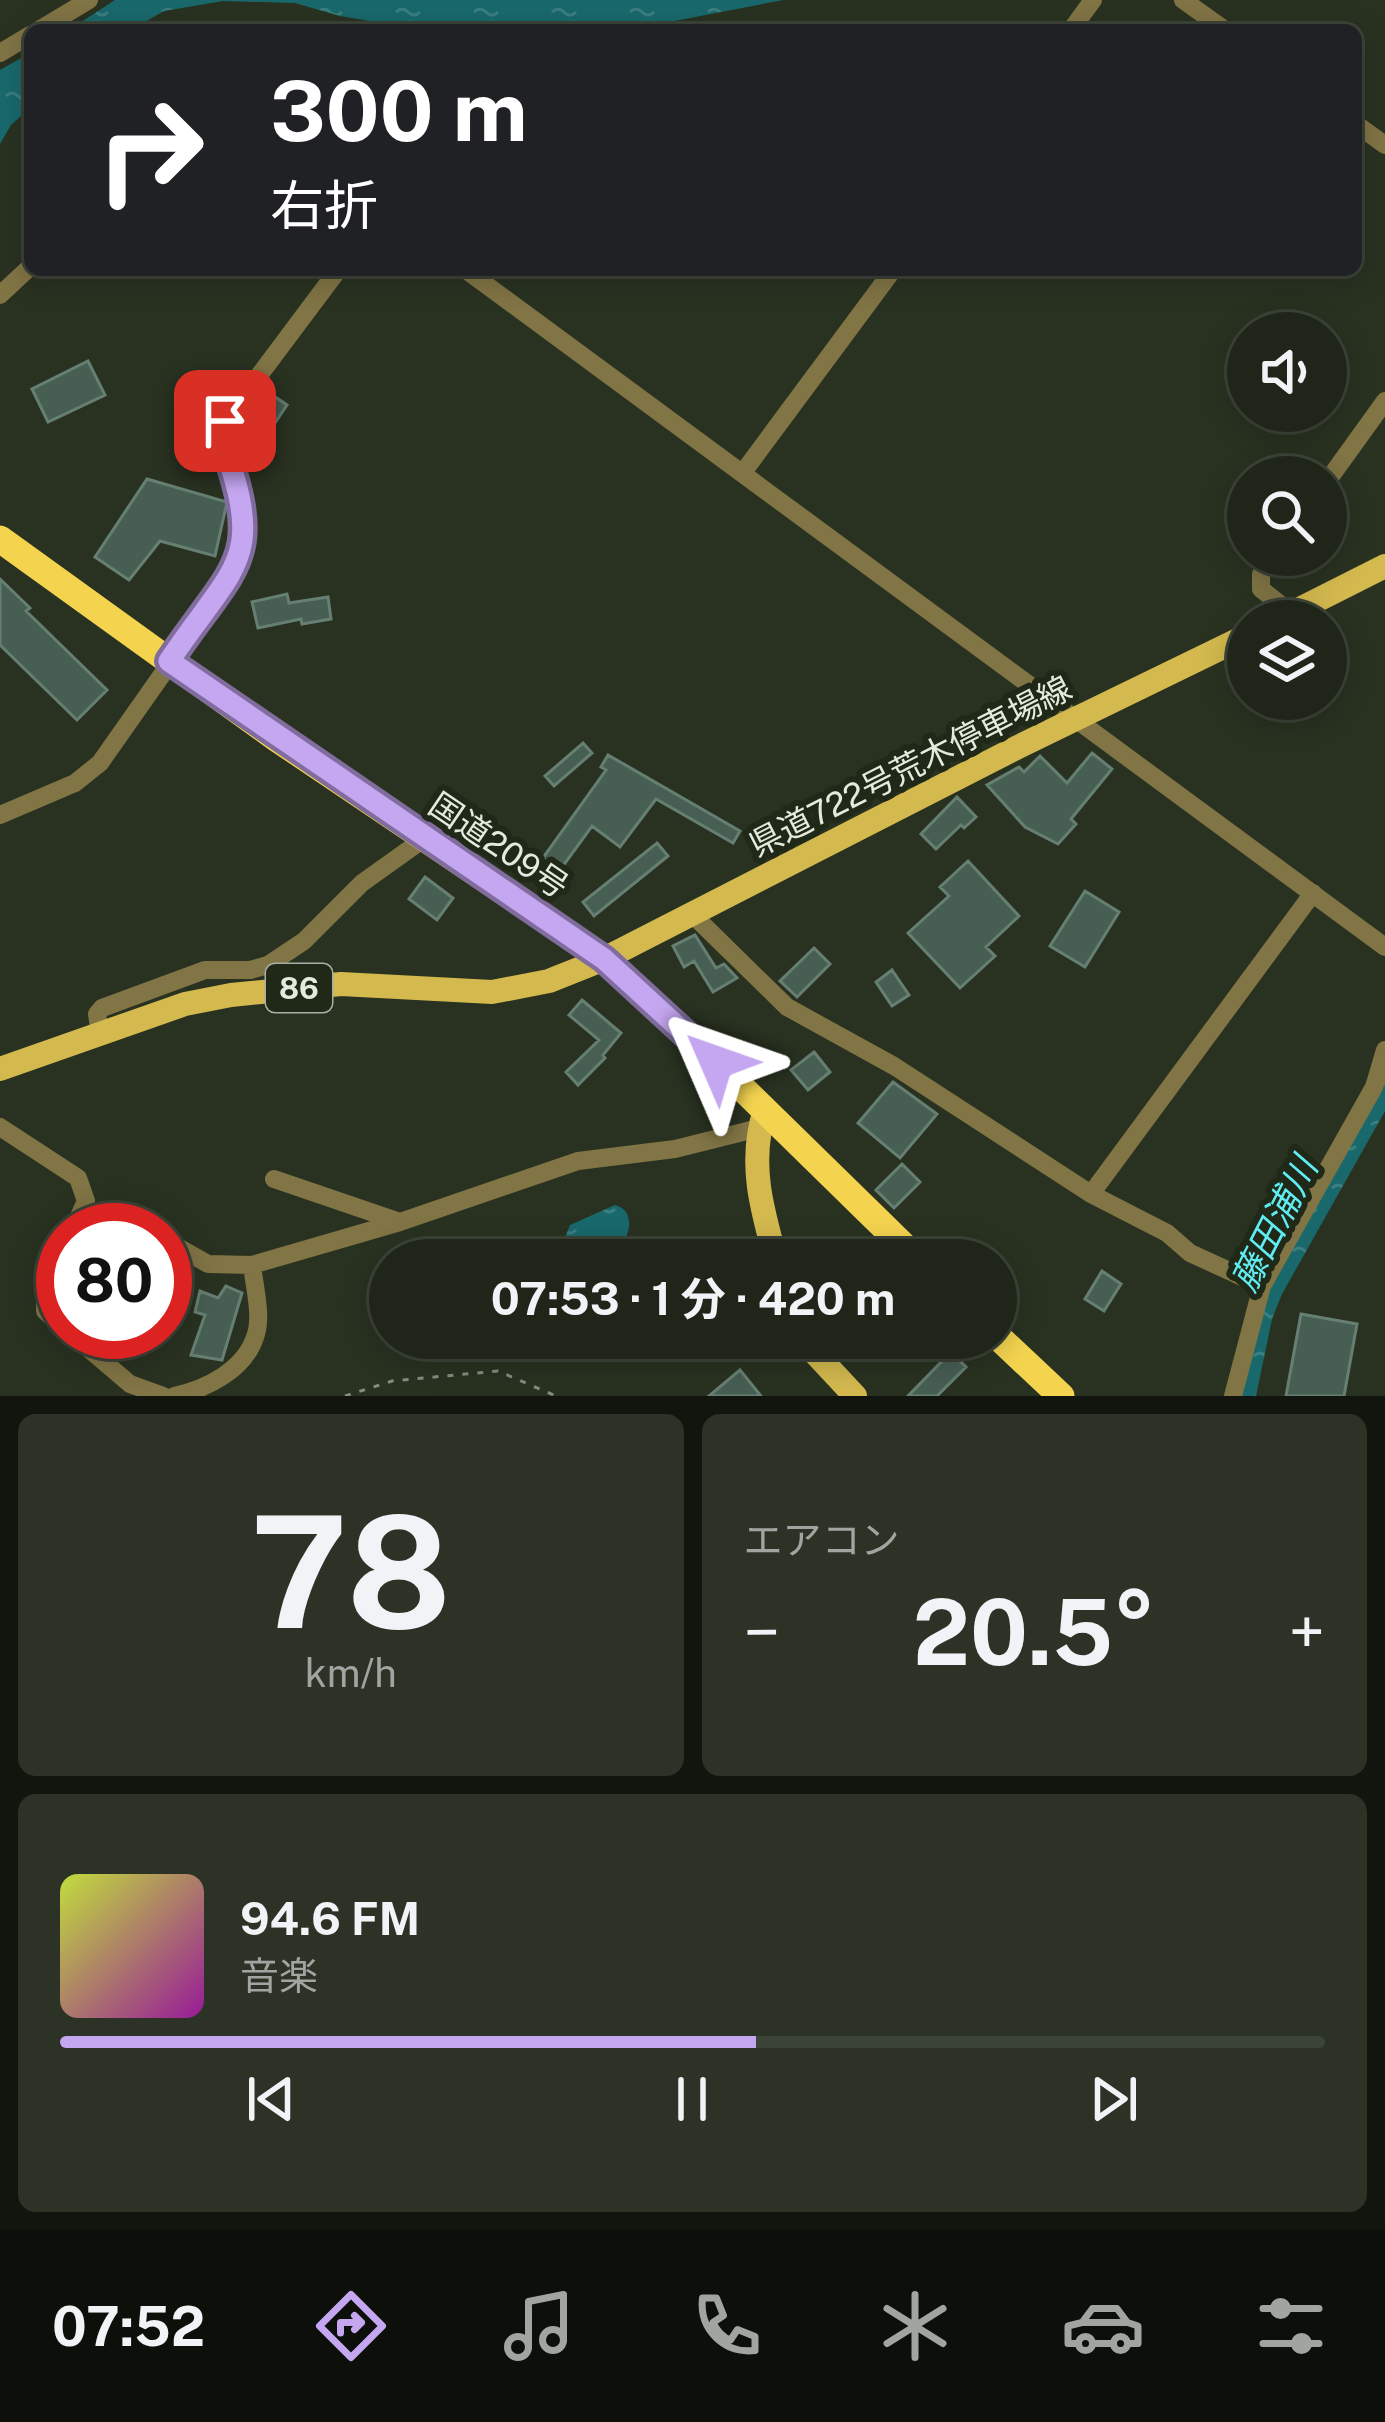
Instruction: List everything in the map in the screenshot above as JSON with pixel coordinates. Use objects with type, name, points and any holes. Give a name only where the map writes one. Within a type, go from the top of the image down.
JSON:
[{"type":"highway","name":"国道209号","points":[[0,539],[169,661],[604,959],[762,1119],[894,1239]]},
{"type":"highway","points":[[1017,1355],[1061,1396]]},
{"type":"main road","points":[[1318,600],[1385,566]]},
{"type":"main road","name":"県道722号荒木停車場線","points":[[604,959],[1227,644]]},
{"type":"main road","name":"86","points":[[0,1069],[185,1004],[231,995],[341,984],[492,992],[549,981],[604,959]]},
{"type":"main road","points":[[762,1119],[758,1191],[771,1239]]},
{"type":"main road","points":[[820,1359],[855,1396]]},
{"type":"street","points":[[49,24],[89,0]]},
{"type":"street","points":[[1183,0],[1217,24]]},
{"type":"street","points":[[0,295],[24,273]]},
{"type":"street","points":[[0,815],[75,783],[100,763],[230,578],[246,539],[239,488],[220,435],[225,421],[334,276]]},
{"type":"street","points":[[474,276],[1385,947]]},
{"type":"street","points":[[744,472],[889,276]]},
{"type":"street","points":[[1345,456],[1385,401]]},
{"type":"street","points":[[100,1034],[97,1014],[102,1008],[206,970],[250,970],[284,956],[362,883],[425,838]]},
{"type":"street","points":[[1091,1194],[1313,893]]},
{"type":"street","points":[[692,914],[788,1007],[894,1066],[1091,1194],[1168,1233],[1190,1253],[1262,1286]]},
{"type":"street","points":[[1233,1396],[1262,1286],[1374,1087],[1385,1050]]},
{"type":"street","points":[[192,1252],[208,1264],[252,1264],[400,1222],[578,1161],[675,1149],[762,1119]]},
{"type":"street","points":[[0,1127],[78,1178],[85,1203]]},
{"type":"street","points":[[274,1178],[400,1222]]},
{"type":"street","points":[[173,1396],[205,1389],[239,1362],[257,1333],[252,1264]]},
{"type":"street","points":[[102,1360],[151,1395]]},
{"type":"path","points":[[345,1396],[392,1381],[499,1371],[556,1396]]},
{"type":"water","points":[[115,0],[783,0],[659,24],[387,24],[295,3],[223,1],[164,11],[141,24],[78,24]]},
{"type":"water","points":[[24,56],[24,113],[0,144],[0,70]]},
{"type":"water","points":[[1385,1080],[1385,1111],[1282,1294],[1256,1396],[1239,1396],[1267,1288]]},
{"type":"water","points":[[615,1205],[629,1219],[625,1239],[564,1239],[570,1225]]},
{"type":"building","points":[[88,361],[105,395],[48,422],[32,389]]},
{"type":"building","points":[[268,392],[287,405],[269,432],[250,420]]},
{"type":"building","points":[[147,479],[227,502],[215,556],[160,541],[129,580],[95,557]]},
{"type":"building","points":[[0,579],[107,690],[77,720],[0,645]]},
{"type":"building","points":[[287,594],[289,603],[328,597],[331,619],[302,624],[301,619],[258,628],[252,602]]},
{"type":"building","points":[[583,743],[592,753],[554,786],[545,776]]},
{"type":"building","points":[[1092,753],[1112,769],[1071,819],[1076,824],[1058,844],[1025,827],[987,785],[1019,767],[1024,772],[1040,756],[1067,783]]},
{"type":"building","points":[[608,755],[740,831],[733,843],[656,799],[620,847],[592,826],[547,888],[530,876],[606,770],[601,767]]},
{"type":"building","points":[[957,797],[976,817],[936,849],[921,834]]},
{"type":"building","points":[[657,843],[668,856],[594,916],[583,902]]},
{"type":"building","points":[[968,861],[1019,916],[986,947],[995,956],[960,988],[908,933],[949,896],[940,887]]},
{"type":"building","points":[[425,877],[453,898],[437,920],[409,899]]},
{"type":"building","points":[[1085,891],[1119,912],[1085,967],[1050,946]]},
{"type":"building","points":[[695,935],[716,968],[724,964],[737,978],[713,992],[694,961],[684,967],[673,946]]},
{"type":"building","points":[[814,948],[830,964],[797,997],[780,981]]},
{"type":"building","points":[[892,970],[909,995],[892,1006],[876,982]]},
{"type":"building","points":[[582,1000],[621,1033],[605,1058],[578,1085],[566,1072],[599,1040],[569,1015]]},
{"type":"building","points":[[814,1052],[830,1072],[808,1090],[791,1070]]},
{"type":"building","points":[[893,1082],[937,1114],[900,1158],[858,1123]]},
{"type":"building","points":[[902,1164],[920,1182],[894,1208],[876,1190]]},
{"type":"building","points":[[1102,1271],[1121,1284],[1104,1311],[1085,1299]]},
{"type":"building","points":[[226,1286],[242,1293],[222,1360],[192,1355],[205,1315],[195,1312],[200,1291],[218,1298]]},
{"type":"building","points":[[1301,1314],[1357,1324],[1344,1396],[1286,1396]]},
{"type":"building","points":[[944,1359],[958,1359],[966,1367],[937,1396],[908,1396]]},
{"type":"building","points":[[740,1370],[761,1396],[709,1396]]},
{"type":"route","points":[[225,421],[220,435],[239,488],[246,539],[230,578],[169,661],[604,959],[716,1062]]},
{"type":"water label","name":"藤田浦川","points":[[1274,1224]]}]
